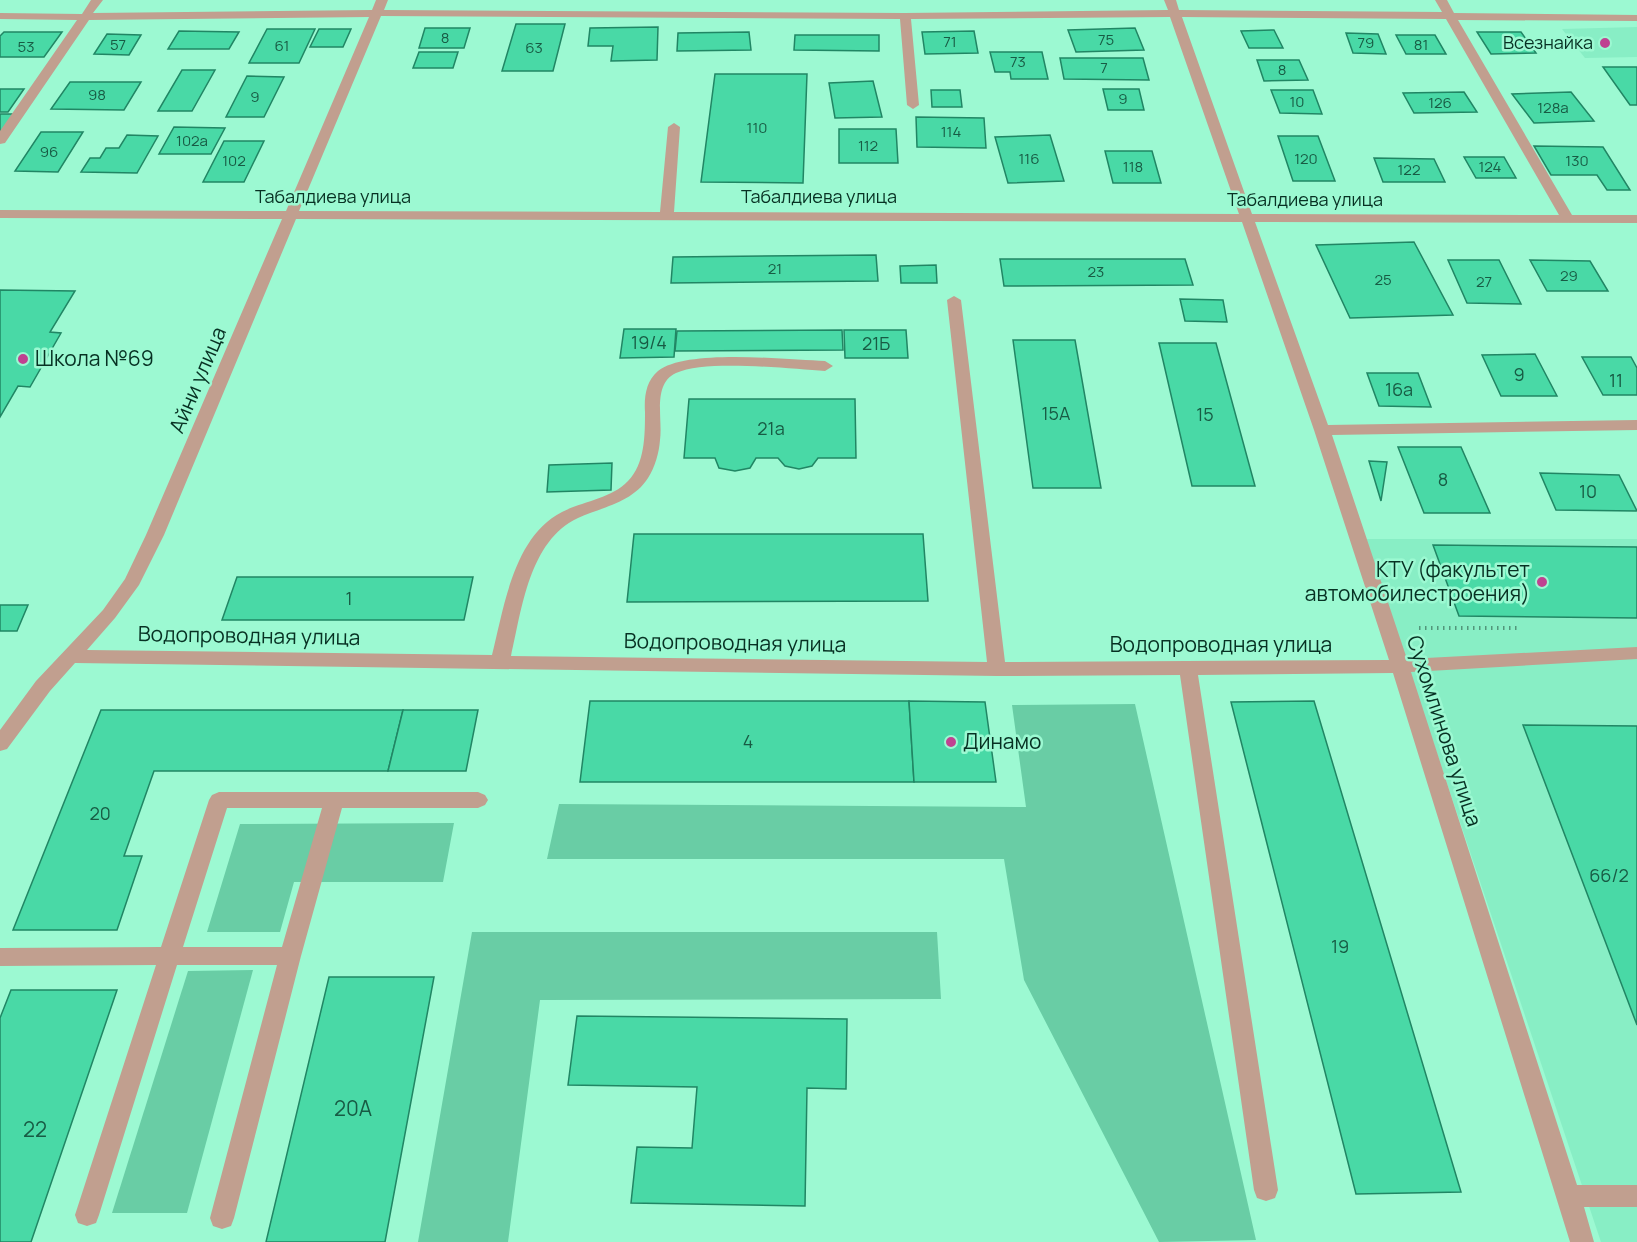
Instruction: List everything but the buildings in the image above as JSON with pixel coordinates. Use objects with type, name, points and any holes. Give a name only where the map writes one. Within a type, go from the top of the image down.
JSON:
[{"type":"street","points":[[0,140],[97,0]]},
{"type":"street","points":[[1441,0],[1568,219]]},
{"type":"street","points":[[0,15],[84,17],[380,7],[905,16],[1172,7],[1637,18]]},
{"type":"street","name":"Айни улица","points":[[0,744],[30,702],[109,614],[133,580],[155,535],[380,7]]},
{"type":"street","name":"Сухомлинова улица","points":[[1172,7],[1322,430],[1400,666],[1582,1242]]},
{"type":"street","points":[[905,16],[913,105]]},
{"type":"street","points":[[667,215],[674,127]]},
{"type":"street","name":"Табалдиева улица","points":[[0,214],[1637,219]]},
{"type":"street","points":[[954,300],[997,669]]},
{"type":"street","points":[[500,662],[531,554],[555,524],[579,510],[610,500],[635,484],[646,464],[653,434],[653,394],[657,382],[668,371],[692,364],[720,363],[825,366]]},
{"type":"street","points":[[1322,430],[1637,425]]},
{"type":"street","name":"Водопроводная улица","points":[[70,656],[997,669],[1400,666],[1637,653]]},
{"type":"street","points":[[1188,668],[1266,1191]]},
{"type":"street","points":[[87,1215],[219,800],[478,800]]},
{"type":"street","points":[[222,1218],[290,956],[334,800]]},
{"type":"street","points":[[0,957],[290,956]]},
{"type":"street","points":[[1569,1196],[1637,1196]]},
{"type":"path","points":[[1386,629],[1530,628]]},
{"type":"shaded area","name":"Всезнайка","points":[[1637,27],[1637,57],[1585,58],[1562,29]]},
{"type":"shaded area","points":[[1365,539],[1637,539],[1637,1242],[1601,1242]]},
{"type":"shaded area","points":[[1135,704],[1256,1240],[1159,1242],[1024,980],[1004,859],[547,859],[559,804],[1026,807],[1012,705]]},
{"type":"shaded area","points":[[454,823],[443,882],[294,882],[280,932],[207,932],[240,824]]},
{"type":"shaded area","points":[[472,932],[937,932],[941,999],[540,1000],[508,1242],[418,1242]]},
{"type":"shaded area","points":[[253,970],[187,1213],[112,1213],[188,971]]},
{"type":"place","name":"Всезнайка","points":[[1605,43]]},
{"type":"place","name":"Школа №69","points":[[23,359]]},
{"type":"place","name":"КТУ (факультет автомобилестроения)","points":[[1542,582]]},
{"type":"place","name":"Динамо","points":[[951,742]]}]
